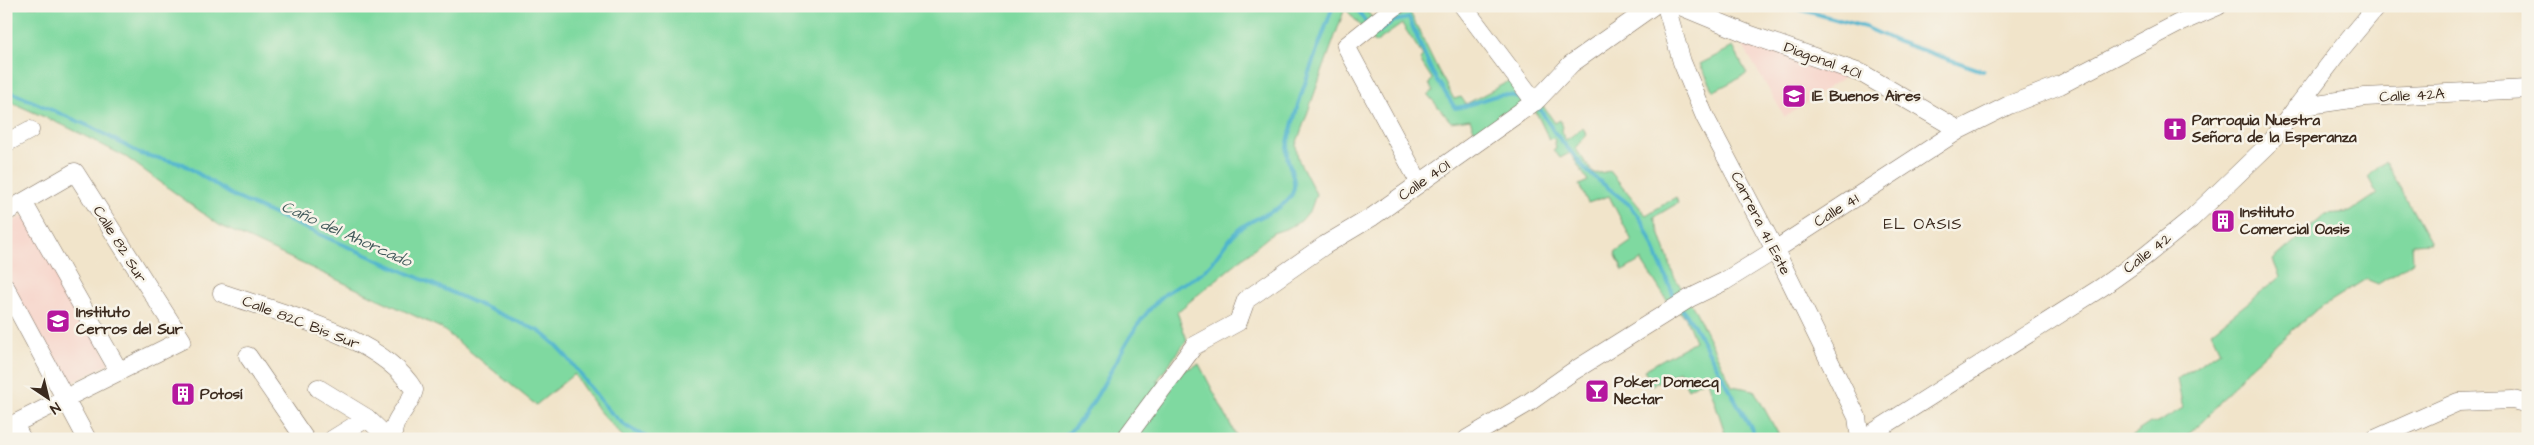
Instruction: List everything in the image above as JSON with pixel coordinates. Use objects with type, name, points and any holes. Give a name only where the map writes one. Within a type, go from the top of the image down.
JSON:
[{"type":"street","points":[[1396,6],[1346,46],[1419,182]]},
{"type":"street","points":[[1463,6],[1529,106]]},
{"type":"street","name":"Calle 40I","points":[[1125,439],[1194,346],[1238,322],[1246,300],[1325,246],[1372,217],[1529,106],[1571,64],[1653,6]]},
{"type":"street","name":"Carrera 41 Este","points":[[1666,6],[1682,62],[1705,117],[1775,250],[1857,417],[1862,439]]},
{"type":"street","name":"Diagonal 40I","points":[[1680,6],[1700,10],[1748,34],[1863,74],[1959,130]]},
{"type":"street","name":"Calle 41","points":[[1467,439],[1528,403],[1572,372],[1690,298],[1725,281],[1775,250],[1959,130],[2009,105],[2060,85],[2179,22],[2218,6]]},
{"type":"street","name":"Calle 42","points":[[1862,439],[2030,334],[2144,257],[2191,219],[2230,184],[2267,146],[2342,48],[2377,6]]},
{"type":"street","name":"Calle 42A","points":[[2296,107],[2365,97],[2528,89]]},
{"type":"street","points":[[6,143],[30,130]]},
{"type":"street","name":"Calle 82 Sur","points":[[23,202],[75,172],[182,340],[119,371]]},
{"type":"street","points":[[6,212],[23,202],[119,371],[65,398],[11,429]]},
{"type":"street","points":[[6,288],[87,439]]},
{"type":"street","name":"Calle 82C Bis Sur","points":[[222,293],[348,337],[369,348],[408,380],[414,390],[412,400],[398,416],[393,439]]},
{"type":"street","points":[[248,356],[305,439]]},
{"type":"street","points":[[318,388],[367,418],[389,439]]},
{"type":"street","points":[[2375,439],[2458,402],[2504,399],[2528,404]]},
{"type":"street","points":[[333,439],[367,418]]},
{"type":"shaded area","name":"IE Buenos Aires","points":[[1737,36],[1847,75],[1785,117]]},
{"type":"shaded area","name":"Instituto Cerros del Sur","points":[[28,213],[110,363],[65,387],[6,280],[6,225]]},
{"type":"green space","points":[[6,6],[1363,6],[1380,28],[1399,15],[1410,12],[1454,99],[1461,97],[1466,104],[1513,79],[1543,106],[1555,123],[1560,120],[1563,127],[1561,132],[1566,140],[1583,128],[1587,135],[1575,148],[1594,174],[1610,171],[1646,215],[1676,197],[1678,203],[1654,217],[1674,276],[1696,312],[1732,386],[1754,390],[1781,439],[1727,439],[1707,378],[1688,389],[1679,371],[1652,385],[1644,370],[1695,341],[1685,316],[1670,305],[1641,260],[1623,271],[1615,253],[1632,241],[1609,196],[1588,203],[1579,185],[1588,181],[1570,153],[1560,158],[1553,150],[1556,148],[1554,138],[1549,139],[1536,112],[1525,105],[1477,138],[1470,119],[1451,122],[1428,95],[1433,91],[1429,84],[1432,79],[1420,60],[1423,56],[1402,24],[1375,43],[1345,8],[1296,145],[1298,159],[1316,194],[1311,209],[1301,221],[1273,233],[1177,312],[1187,340],[1156,382],[1199,364],[1238,439],[625,439],[598,410],[574,374],[536,405],[441,328],[219,225],[126,157],[67,127],[6,100]]},
{"type":"green space","points":[[1733,47],[1747,74],[1714,91],[1700,64]]},
{"type":"green space","points":[[2385,161],[2431,243],[2412,244],[2413,262],[2378,284],[2366,279],[2315,311],[2247,370],[2204,421],[2183,439],[2126,439],[2150,423],[2157,423],[2183,408],[2177,379],[2220,351],[2211,332],[2280,277],[2273,260],[2326,214],[2350,212],[2377,194],[2368,177]]},
{"type":"waterway","points":[[1062,439],[1078,423],[1091,405],[1135,329],[1148,311],[1168,292],[1209,267],[1231,237],[1242,227],[1276,209],[1288,200],[1292,194],[1294,183],[1287,147],[1302,93],[1333,6]]},
{"type":"waterway","points":[[1355,6],[1367,24]]},
{"type":"waterway","points":[[1787,6],[1865,27],[1896,41],[1983,71]]},
{"type":"waterway","points":[[1373,31],[1375,34],[1394,21],[1409,18],[1432,72],[1455,108],[1498,95],[1506,95],[1525,101]]},
{"type":"waterway","name":"Caño del Ahorcado","points":[[6,90],[91,127],[141,154],[183,164],[235,197],[539,331],[563,353],[614,415],[629,428],[650,439]]},
{"type":"waterway","points":[[1535,107],[1540,109],[1554,132],[1588,172],[1631,206],[1643,223],[1676,301]]},
{"type":"waterway","points":[[1682,309],[1692,322],[1757,439]]},
{"type":"place","name":"IE Buenos Aires","points":[[1794,96]]},
{"type":"place","name":"Parroquia Nuestra Señora de la Esperanza","points":[[2175,129]]},
{"type":"place","name":"Instituto Comercial Oasis","points":[[2223,221]]},
{"type":"place","name":"Instituto Cerros del Sur","points":[[58,321]]},
{"type":"place","name":"Poker Domecq Nectar","points":[[1597,391]]},
{"type":"place","name":"Potosí","points":[[183,394]]},
{"type":"district","name":"EL OASIS","points":[[1923,223]]}]
